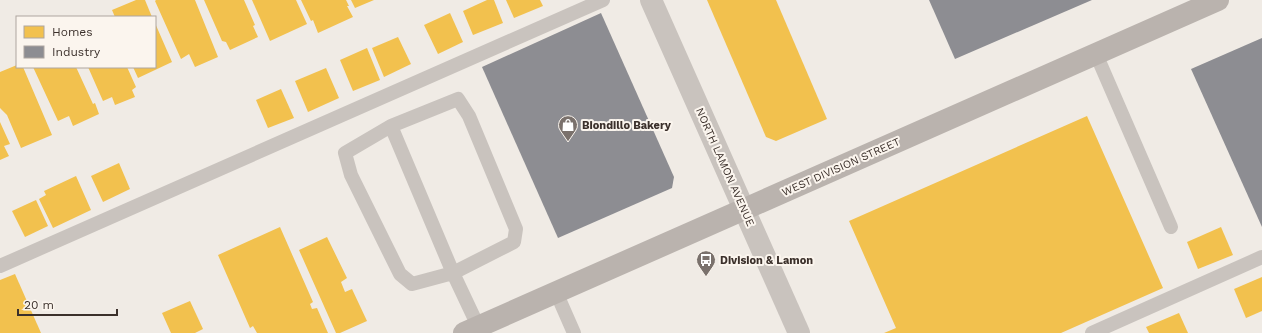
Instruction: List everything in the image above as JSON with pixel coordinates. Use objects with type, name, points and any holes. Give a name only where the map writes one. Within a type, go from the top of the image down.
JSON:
[{"type":"main road","name":"WEST DIVISION STREET","points":[[471,330],[1218,0]]},
{"type":"street","name":"NORTH LAMON AVENUE","points":[[651,0],[799,333]]},
{"type":"lane","points":[[0,266],[603,0]]},
{"type":"lane","points":[[1096,54],[1171,227]]},
{"type":"lane","points":[[458,99],[469,116],[516,229],[514,242],[453,273],[412,284],[400,274],[351,174],[345,153],[391,126],[458,99]]},
{"type":"lane","points":[[391,126],[453,273],[471,330]]},
{"type":"lane","points":[[1092,333],[1262,257]]},
{"type":"lane","points":[[556,292],[574,333]]},
{"type":"building: Homes","points":[[136,0],[145,0],[152,16],[115,16],[112,10]]},
{"type":"building: Homes","points":[[195,0],[218,57],[195,67],[189,54],[181,59],[155,1]]},
{"type":"building: Homes","points":[[204,0],[244,0],[255,25],[253,26],[258,37],[230,50],[226,42],[222,41]]},
{"type":"building: Homes","points":[[252,0],[296,0],[307,24],[270,41]]},
{"type":"building: Homes","points":[[301,0],[346,0],[349,6],[347,6],[353,17],[318,33],[313,20],[311,21]]},
{"type":"building: Homes","points":[[351,0],[374,0],[355,8]]},
{"type":"building: Homes","points":[[487,0],[494,0],[503,23],[473,35],[463,11]]},
{"type":"building: Homes","points":[[506,0],[540,0],[543,6],[514,18]]},
{"type":"building: Homes","points":[[707,0],[776,0],[827,119],[776,141],[766,137]]},
{"type":"building: Homes","points":[[450,13],[463,42],[438,54],[424,25]]},
{"type":"building: Homes","points":[[156,25],[172,62],[138,78],[133,68],[156,68]]},
{"type":"building: Homes","points":[[398,37],[411,64],[384,77],[372,48]]},
{"type":"building: Homes","points":[[367,48],[380,80],[353,91],[340,60]]},
{"type":"building: Homes","points":[[16,65],[16,68],[23,68],[52,135],[21,148],[7,115],[0,108],[0,72]]},
{"type":"building: Homes","points":[[33,68],[76,68],[93,104],[95,103],[99,114],[73,126],[69,116],[58,121]]},
{"type":"building: Homes","points":[[88,68],[127,68],[136,87],[132,90],[135,97],[115,105],[112,97],[103,101]]},
{"type":"building: Homes","points":[[326,68],[339,98],[308,112],[295,81]]},
{"type":"building: Homes","points":[[281,89],[294,118],[268,128],[256,100]]},
{"type":"building: Homes","points":[[1087,116],[1163,288],[1061,333],[884,333],[896,328],[849,221]]},
{"type":"building: Homes","points":[[0,122],[10,144],[4,146],[9,156],[0,160]]},
{"type":"building: Homes","points":[[119,163],[130,189],[103,202],[91,176]]},
{"type":"building: Homes","points":[[76,176],[91,210],[53,228],[39,199],[46,195],[44,191]]},
{"type":"building: Homes","points":[[36,200],[48,226],[25,237],[12,211]]},
{"type":"building: Homes","points":[[280,227],[313,302],[310,304],[312,309],[317,308],[328,333],[257,333],[253,326],[250,328],[218,255]]},
{"type":"building: Homes","points":[[1221,227],[1233,255],[1198,269],[1187,242]]},
{"type":"building: Homes","points":[[327,237],[347,278],[341,282],[345,292],[352,289],[367,321],[340,333],[336,333],[299,250]]},
{"type":"building: Homes","points":[[15,274],[41,333],[0,333],[0,280]]},
{"type":"building: Homes","points":[[1262,277],[1262,311],[1246,318],[1234,289]]},
{"type":"building: Homes","points":[[190,301],[203,329],[195,333],[171,333],[162,313]]},
{"type":"building: Homes","points":[[1179,313],[1188,333],[1149,333],[1146,327]]},
{"type":"building: Industry","points":[[929,0],[1092,0],[955,59]]},
{"type":"building: Industry","points":[[601,13],[674,177],[672,188],[558,238],[482,67]]},
{"type":"building: Industry","points":[[1262,38],[1262,227],[1191,69]]},
{"type":"place","name":"Biondillo Bakery","points":[[568,142]]},
{"type":"place","name":"Division & Lamon","points":[[706,277]]}]
